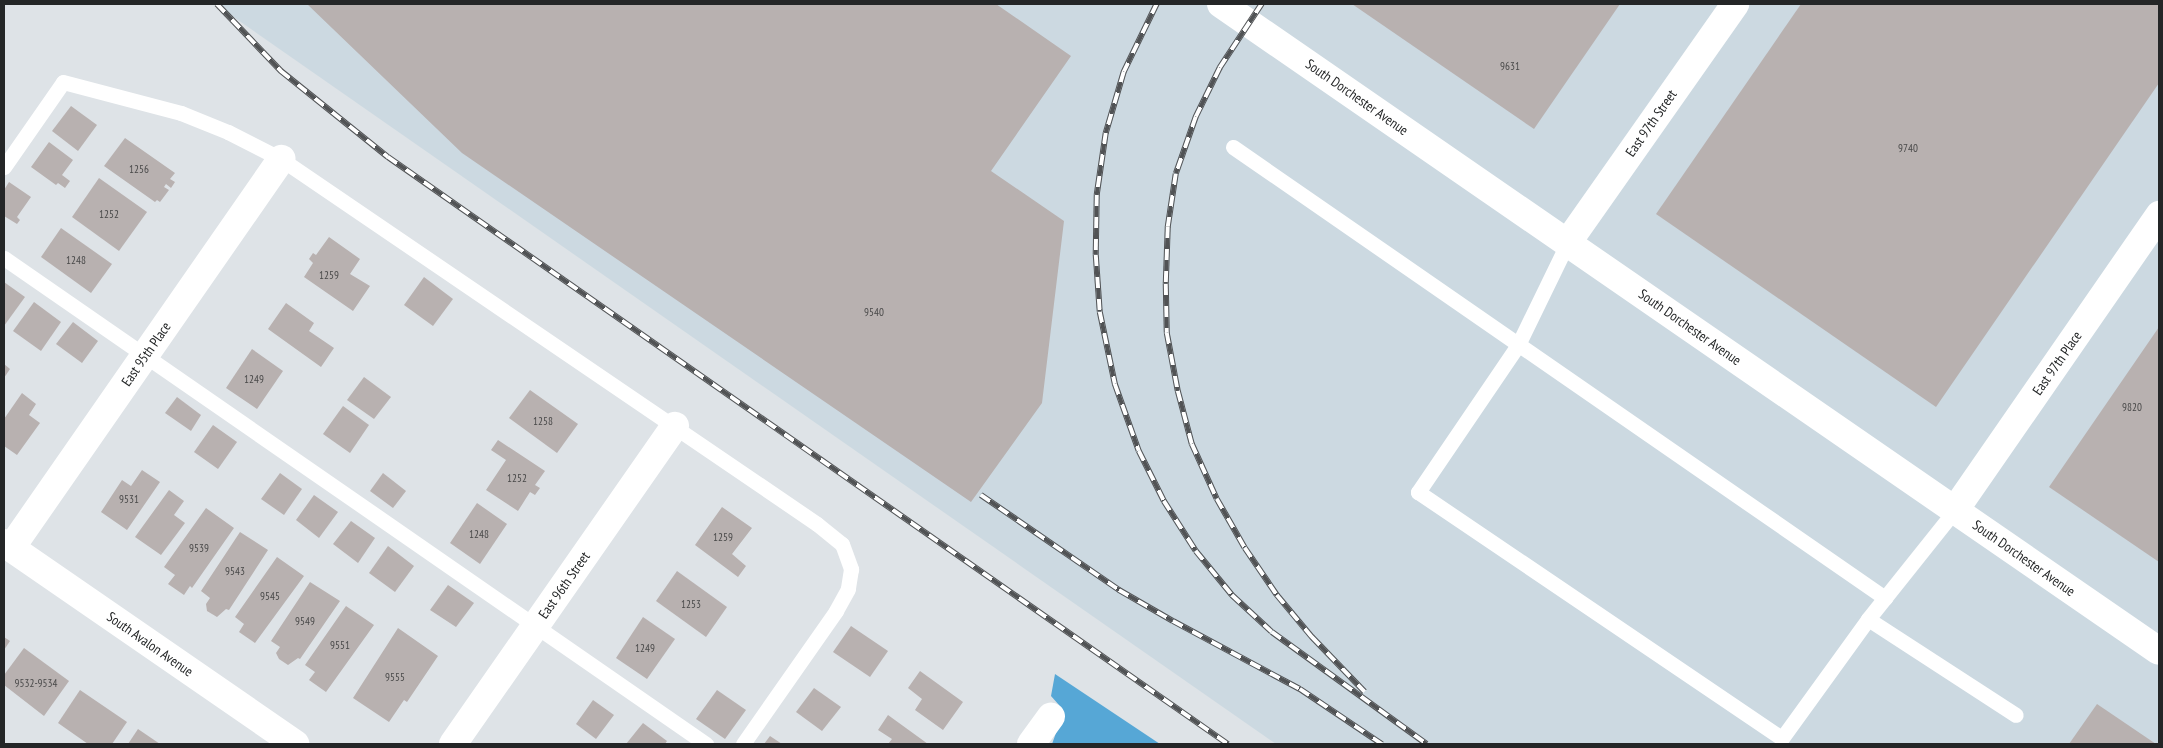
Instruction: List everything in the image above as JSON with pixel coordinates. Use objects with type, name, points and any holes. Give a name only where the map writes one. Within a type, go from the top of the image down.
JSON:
[{"type":"street","name":"South Dorchester Avenue","points":[[1221,4],[2159,651]]},
{"type":"street","name":"East 97th Street","points":[[1568,242],[1735,4]]},
{"type":"street","name":"East 95th Place","points":[[7,546],[145,355],[281,159]]},
{"type":"street","name":"East 97th Place","points":[[1955,510],[2159,215]]},
{"type":"street","name":"East 96th Street","points":[[453,744],[675,426]]},
{"type":"street","name":"South Avalon Avenue","points":[[7,546],[295,744]]},
{"type":"street","points":[[1031,744],[1051,716]]},
{"type":"lane","points":[[4,167],[63,82],[181,113],[228,132],[281,159],[817,524],[842,544],[851,569],[848,588],[836,611],[743,744]]},
{"type":"lane","points":[[1233,147],[1885,598]]},
{"type":"lane","points":[[1568,242],[1518,345],[1418,492],[1782,738],[1868,619],[1955,510]]},
{"type":"lane","points":[[4,258],[706,744]]},
{"type":"lane","points":[[1868,619],[2016,714]]},
{"type":"shaded area","points":[[215,4],[2159,4],[2159,744],[1276,744]]},
{"type":"shaded area","points":[[1055,674],[1160,744],[1052,744],[1061,719],[1059,705],[1051,696]]},
{"type":"building","points":[[307,4],[996,4],[1071,56],[991,171],[1064,221],[1042,403],[971,502],[462,153]]},
{"type":"building","points":[[1352,4],[1620,4],[1534,129]]},
{"type":"building","points":[[1801,4],[2159,4],[2159,83],[1936,407],[1656,214]]},
{"type":"building","points":[[71,106],[97,125],[78,151],[52,131]]},
{"type":"building","points":[[125,138],[175,173],[170,179],[175,182],[171,188],[166,184],[164,187],[169,190],[160,202],[157,200],[155,202],[104,166]]},
{"type":"building","points":[[49,142],[73,160],[62,175],[70,181],[65,188],[58,183],[56,185],[31,167]]},
{"type":"building","points":[[99,178],[147,212],[119,251],[72,217]]},
{"type":"building","points":[[9,182],[31,197],[17,217],[20,220],[17,224],[4,216],[4,190]]},
{"type":"building","points":[[61,228],[112,264],[91,293],[41,257]]},
{"type":"building","points":[[329,237],[360,259],[350,274],[370,286],[353,311],[304,277],[313,263],[309,259],[313,253],[316,255]]},
{"type":"building","points":[[424,277],[453,299],[433,326],[404,305]]},
{"type":"building","points":[[4,282],[25,297],[4,326]]},
{"type":"building","points":[[34,302],[61,322],[41,351],[13,331]]},
{"type":"building","points":[[286,303],[314,323],[309,331],[334,348],[321,367],[268,329]]},
{"type":"building","points":[[73,322],[98,341],[82,363],[56,344]]},
{"type":"building","points":[[2159,327],[2159,562],[2049,487]]},
{"type":"building","points":[[252,349],[283,371],[257,409],[226,388]]},
{"type":"building","points":[[4,364],[10,369],[4,378]]},
{"type":"building","points":[[364,377],[391,397],[374,419],[347,400]]},
{"type":"building","points":[[530,390],[578,424],[557,453],[509,418]]},
{"type":"building","points":[[22,393],[36,404],[29,415],[40,423],[17,455],[4,446],[4,419]]},
{"type":"building","points":[[177,397],[201,415],[191,431],[165,413]]},
{"type":"building","points":[[343,406],[369,425],[350,453],[323,434]]},
{"type":"building","points":[[213,425],[237,442],[218,469],[194,452]]},
{"type":"building","points":[[498,440],[545,471],[535,485],[540,488],[535,495],[530,492],[518,511],[486,490],[506,460],[491,450]]},
{"type":"building","points":[[142,470],[160,482],[127,530],[101,512],[122,480],[131,486]]},
{"type":"building","points":[[280,473],[302,489],[284,515],[261,499]]},
{"type":"building","points":[[383,473],[406,491],[393,508],[370,491]]},
{"type":"building","points":[[169,490],[184,501],[174,515],[185,523],[161,555],[135,537]]},
{"type":"building","points":[[314,495],[338,512],[319,538],[296,520]]},
{"type":"building","points":[[477,503],[507,524],[480,564],[450,543]]},
{"type":"building","points":[[722,507],[752,528],[732,554],[746,566],[738,577],[695,545]]},
{"type":"building","points":[[206,508],[234,528],[192,588],[190,586],[184,595],[168,584],[175,575],[164,567]]},
{"type":"building","points":[[351,521],[375,538],[358,563],[333,544]]},
{"type":"building","points":[[240,532],[268,550],[229,610],[226,609],[217,617],[207,611],[206,604],[210,598],[201,591]]},
{"type":"building","points":[[388,546],[414,566],[395,592],[369,573]]},
{"type":"building","points":[[277,557],[304,576],[255,643],[239,632],[244,624],[235,617]]},
{"type":"building","points":[[677,571],[727,607],[706,637],[656,601]]},
{"type":"building","points":[[310,582],[340,601],[300,659],[298,658],[288,665],[279,659],[276,653],[280,647],[271,641]]},
{"type":"building","points":[[448,585],[474,603],[456,627],[430,610]]},
{"type":"building","points":[[346,606],[374,625],[326,692],[309,680],[315,672],[305,665]]},
{"type":"building","points":[[643,617],[675,639],[647,679],[616,658]]},
{"type":"building","points":[[851,626],[888,651],[870,677],[833,652]]},
{"type":"building","points":[[398,628],[438,656],[407,702],[404,700],[389,722],[353,698]]},
{"type":"building","points":[[4,637],[10,641],[4,650]]},
{"type":"building","points":[[24,648],[69,681],[44,716],[4,685],[4,675]]},
{"type":"building","points":[[920,671],[963,702],[943,730],[915,710],[922,699],[908,688]]},
{"type":"building","points":[[814,688],[841,707],[822,731],[796,712]]},
{"type":"building","points":[[80,690],[127,722],[112,744],[88,744],[58,723]]},
{"type":"building","points":[[717,690],[746,710],[725,739],[696,719]]},
{"type":"building","points":[[593,700],[614,715],[596,739],[576,724]]},
{"type":"building","points":[[2097,704],[2156,744],[2069,744]]},
{"type":"building","points":[[888,715],[928,744],[888,744],[892,739],[878,730]]},
{"type":"building","points":[[643,723],[667,741],[665,744],[626,744]]},
{"type":"building","points":[[138,729],[160,744],[128,744]]},
{"type":"building","points":[[770,736],[782,744],[764,744]]},
{"type":"railway","points":[[217,4],[281,71],[388,157],[1228,744]]},
{"type":"railway","points":[[1157,4],[1124,72],[1106,133],[1097,195],[1096,255],[1100,312],[1115,384],[1139,451],[1164,501],[1196,551],[1232,595],[1272,632],[1427,744]]},
{"type":"railway","points":[[1262,4],[1220,68],[1196,117],[1176,174],[1168,227],[1167,333],[1178,391],[1192,444],[1217,499],[1245,548],[1277,595],[1312,637],[1365,692]]},
{"type":"railway","points":[[981,495],[1119,590],[1300,689],[1382,744]]}]
